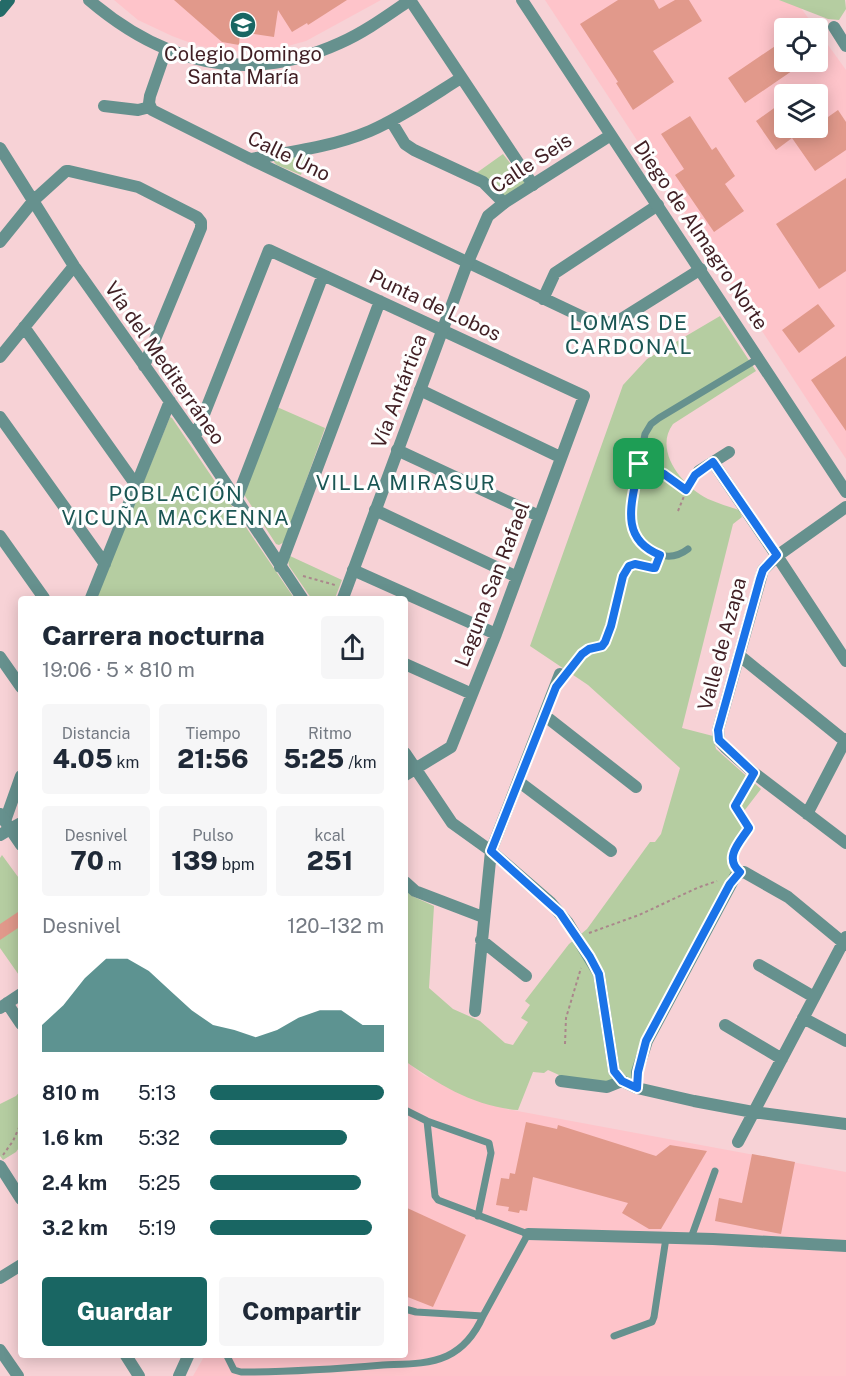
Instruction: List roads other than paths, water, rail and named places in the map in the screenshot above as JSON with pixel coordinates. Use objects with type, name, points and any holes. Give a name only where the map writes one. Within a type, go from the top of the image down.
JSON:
[{"type":"main road","points":[[0,11],[9,0]]},
{"type":"street","points":[[89,0],[122,26],[166,50],[202,61],[253,64],[301,57],[342,43],[410,0],[532,185]]},
{"type":"street","name":"Diego de Almagro Norte","points":[[522,0],[846,492]]},
{"type":"street","points":[[834,27],[846,46]]},
{"type":"street","points":[[104,106],[138,110],[150,107],[150,96],[166,50]]},
{"type":"street","points":[[250,159],[296,152],[369,131],[391,121],[461,78]]},
{"type":"street","name":"Calle Uno","points":[[150,107],[250,159],[589,320],[611,323],[618,321],[701,269]]},
{"type":"street","points":[[391,121],[405,144],[483,182],[504,203]]},
{"type":"street","name":"Calle Seis","points":[[467,264],[488,216],[504,203],[611,135]]},
{"type":"street","name":"Vía del Mediterráneo","points":[[0,148],[74,266],[195,437],[301,596]]},
{"type":"street","points":[[0,242],[34,200],[66,171],[138,187],[197,217],[201,222],[201,228],[144,366]]},
{"type":"street","points":[[543,299],[555,273],[658,205]]},
{"type":"street","name":"Punta de Lobos","points":[[195,437],[269,250],[584,396]]},
{"type":"street","name":"Vía Antártica","points":[[344,594],[467,264]]},
{"type":"street","points":[[0,357],[74,266]]},
{"type":"street","points":[[236,501],[323,275]]},
{"type":"street","points":[[281,568],[380,302]]},
{"type":"street","points":[[24,327],[136,485]]},
{"type":"street","points":[[420,390],[560,457]]},
{"type":"street","name":"Laguna San Rafael","points":[[410,771],[451,747],[496,634],[584,396]]},
{"type":"street","points":[[92,596],[170,401]]},
{"type":"street","points":[[0,417],[105,564]]},
{"type":"street","points":[[397,450],[539,516]]},
{"type":"street","points":[[699,471],[729,452]]},
{"type":"street","points":[[713,462],[846,661]]},
{"type":"street","name":"Valle de Azapa","points":[[846,507],[777,555],[763,570],[718,730],[719,740],[754,773],[846,843]]},
{"type":"street","points":[[375,510],[517,577]]},
{"type":"street","points":[[0,536],[43,596]]},
{"type":"street","points":[[353,570],[496,634]]},
{"type":"street","points":[[0,657],[18,683]]},
{"type":"street","points":[[740,657],[845,740],[807,814]]},
{"type":"street","points":[[408,665],[472,694]]},
{"type":"street","points":[[475,1011],[491,851],[560,674]]},
{"type":"street","points":[[544,715],[636,787]]},
{"type":"street","points":[[410,771],[452,823],[491,851],[560,913],[579,940],[599,974],[614,1071],[622,1081],[637,1088],[694,1101],[753,1112],[846,1124]]},
{"type":"street","points":[[518,782],[610,851]]},
{"type":"street","points":[[18,786],[7,824],[18,840]]},
{"type":"street","points":[[637,1088],[638,1072],[646,1041],[730,884],[740,872],[768,884],[845,942],[738,1142]]},
{"type":"street","points":[[408,885],[415,891],[483,917]]},
{"type":"street","points":[[481,940],[526,976]]},
{"type":"street","points":[[759,965],[814,997]]},
{"type":"street","points":[[18,996],[4,1006],[18,1021]]},
{"type":"street","points":[[803,1018],[846,1041]]},
{"type":"street","points":[[725,1025],[782,1059]]},
{"type":"street","points":[[561,1081],[607,1087],[622,1081]]},
{"type":"street","points":[[0,1166],[18,1194]]},
{"type":"street","points":[[528,1234],[691,1238],[846,1246]]},
{"type":"street","points":[[0,1278],[18,1266]]},
{"type":"street","points":[[0,1350],[18,1376]]},
{"type":"street","points":[[128,1358],[139,1376]]},
{"type":"street","points":[[178,1376],[187,1358]]},
{"type":"lane","points":[[688,549],[675,556],[660,555],[642,546],[637,539],[630,514],[645,434],[651,424],[759,358]]},
{"type":"lane","points":[[408,1111],[489,1143],[491,1153],[478,1216]]},
{"type":"lane","points":[[228,1358],[234,1370],[241,1372],[307,1371],[426,1362],[446,1356],[472,1336],[528,1234],[443,1203],[435,1196],[427,1120]]},
{"type":"lane","points":[[691,1238],[715,1171]]},
{"type":"lane","points":[[614,1336],[652,1322],[666,1238]]},
{"type":"lane","points":[[408,1310],[483,1316]]},
{"type":"place","name":"Colegio Domingo Santa María","points":[[243,25]]},
{"type":"district","name":"LOMAS DE CARDONAL","points":[[629,334]]},
{"type":"district","name":"VILLA MIRASUR","points":[[406,482]]},
{"type":"district","name":"POBLACIÓN VICUÑA MACKENNA","points":[[176,505]]}]
